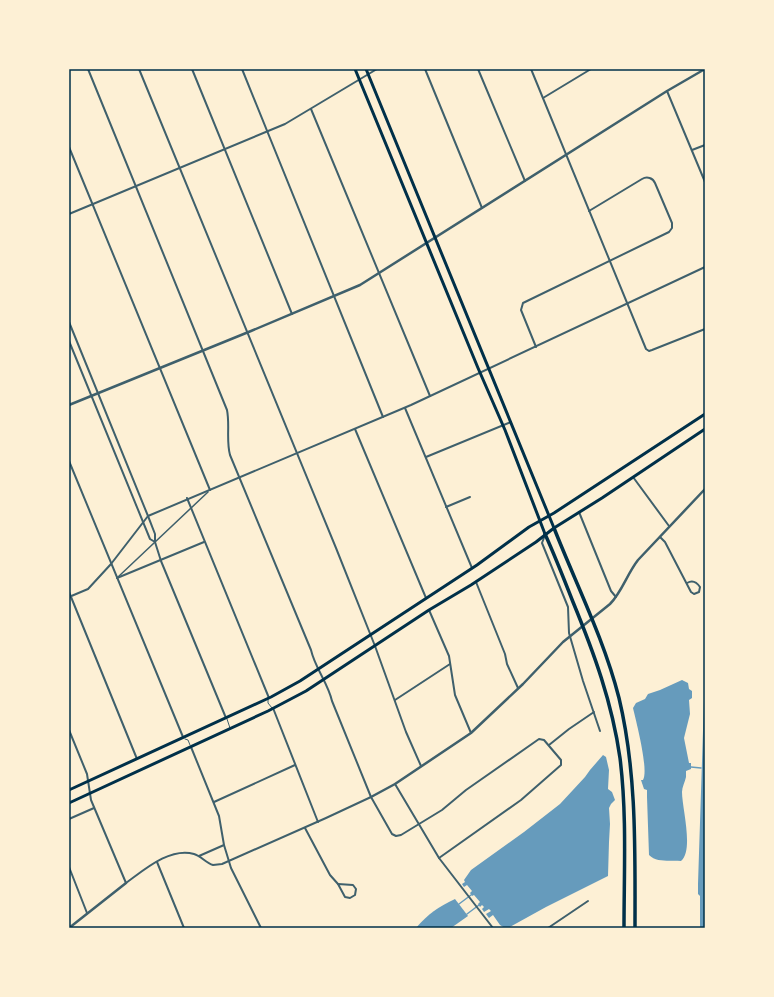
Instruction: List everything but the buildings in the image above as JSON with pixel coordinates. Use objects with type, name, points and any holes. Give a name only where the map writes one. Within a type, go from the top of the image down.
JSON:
[{"type":"highway","points":[[554,528],[607,659],[625,727],[633,792],[635,928]]},
{"type":"highway","points":[[545,534],[595,656],[606,689],[614,724],[622,782],[624,928]]},
{"type":"main road","points":[[355,69],[480,373],[527,483],[545,534]]},
{"type":"main road","points":[[366,69],[554,528]]},
{"type":"main road","points":[[69,790],[294,685],[472,568],[540,521],[705,414]]},
{"type":"main road","points":[[69,803],[303,693],[476,581],[705,429]]},
{"type":"street","points":[[88,69],[227,410],[229,423],[228,444],[230,455],[371,797],[392,834],[398,837],[442,810],[466,790],[539,739],[543,739],[562,762],[561,765],[521,800],[439,858]]},
{"type":"street","points":[[139,69],[298,453],[371,635],[406,732],[421,766]]},
{"type":"street","points":[[192,69],[292,314]]},
{"type":"street","points":[[242,69],[383,417]]},
{"type":"street","points":[[69,214],[285,124],[377,69]]},
{"type":"street","points":[[425,69],[482,208]]},
{"type":"street","points":[[478,69],[525,181]]},
{"type":"street","points":[[531,69],[645,347],[648,350],[652,350],[705,329]]},
{"type":"street","points":[[542,98],[590,69]]},
{"type":"street","points":[[69,405],[356,287],[705,69]]},
{"type":"street","points":[[667,92],[705,182]]},
{"type":"street","points":[[311,109],[430,396]]},
{"type":"street","points":[[692,150],[705,145]]},
{"type":"street","points":[[69,147],[210,490]]},
{"type":"street","points":[[536,347],[521,310],[523,303],[669,232],[672,226],[655,182],[647,177],[589,211]]},
{"type":"street","points":[[70,597],[88,589],[111,564],[148,516],[186,498],[210,490],[405,408],[705,267]]},
{"type":"street","points":[[69,322],[148,516],[155,534],[155,542],[226,718]]},
{"type":"street","points":[[69,341],[150,539],[155,542]]},
{"type":"street","points":[[74,354],[81,351]]},
{"type":"street","points":[[83,376],[90,373]]},
{"type":"street","points":[[405,408],[472,568]]},
{"type":"street","points":[[426,457],[511,422]]},
{"type":"street","points":[[355,429],[426,598]]},
{"type":"street","points":[[69,461],[116,578],[183,737]]},
{"type":"street","points":[[633,477],[669,526]]},
{"type":"street","points":[[69,928],[126,883],[157,862],[180,853],[190,853],[199,856],[213,865],[228,862],[371,797],[395,784],[454,745],[471,733],[570,636],[602,611],[616,597],[633,567],[669,526],[705,489]]},
{"type":"street","points":[[116,578],[210,490]]},
{"type":"street","points":[[446,507],[470,497]]},
{"type":"street","points":[[186,498],[268,698]]},
{"type":"street","points":[[579,512],[611,590],[616,597]]},
{"type":"street","points":[[545,534],[542,543],[568,608],[570,636],[600,731]]},
{"type":"street","points":[[660,537],[666,543],[687,583],[693,594],[699,592],[700,587],[697,583],[693,581],[687,583]]},
{"type":"street","points":[[116,578],[204,542]]},
{"type":"street","points":[[476,581],[505,654],[507,664],[518,688]]},
{"type":"street","points":[[69,592],[137,759]]},
{"type":"street","points":[[429,610],[449,656],[455,695],[471,733]]},
{"type":"street","points":[[395,700],[450,664]]},
{"type":"street","points":[[273,708],[318,822]]},
{"type":"street","points":[[549,745],[594,712]]},
{"type":"street","points":[[69,730],[87,774],[91,800],[126,883]]},
{"type":"street","points":[[191,746],[219,816],[228,862],[261,928]]},
{"type":"street","points":[[214,802],[295,765]]},
{"type":"street","points":[[395,784],[439,858],[493,928]]},
{"type":"street","points":[[69,819],[94,808]]},
{"type":"street","points":[[305,828],[331,877],[338,884],[342,893],[346,898],[352,898],[356,894],[356,889],[353,885],[338,884]]},
{"type":"street","points":[[199,856],[224,845]]},
{"type":"street","points":[[157,862],[184,928]]},
{"type":"street","points":[[69,867],[87,913]]},
{"type":"street","points":[[548,928],[588,901]]},
{"type":"lane","points":[[268,698],[268,703],[273,708]]},
{"type":"lane","points":[[226,718],[230,728]]},
{"type":"lane","points":[[183,737],[188,740],[191,746]]},
{"type":"water","points":[[682,680],[688,683],[689,689],[692,691],[692,698],[689,700],[690,714],[684,738],[689,763],[691,763],[691,769],[686,771],[686,777],[682,788],[687,848],[685,856],[681,861],[664,861],[652,858],[649,855],[647,790],[644,789],[641,780],[643,780],[644,775],[643,756],[633,708],[636,703],[645,699],[648,694]]},
{"type":"water","points":[[704,700],[705,928],[700,928],[700,896],[698,894],[698,884]]},
{"type":"water","points":[[603,755],[606,757],[609,770],[608,789],[612,792],[615,800],[609,808],[610,824],[608,876],[508,928],[500,925],[493,915],[489,918],[486,914],[491,911],[489,909],[484,912],[482,909],[484,907],[482,905],[480,907],[478,904],[480,902],[470,893],[472,891],[467,885],[464,887],[462,884],[465,882],[464,880],[471,870],[560,804]]},
{"type":"water","points":[[455,899],[468,916],[451,928],[416,928],[434,911]]},
{"type":"waterway","points":[[691,767],[701,768]]},
{"type":"waterway","points":[[459,904],[471,895]]},
{"type":"waterway","points":[[467,914],[479,905]]}]
